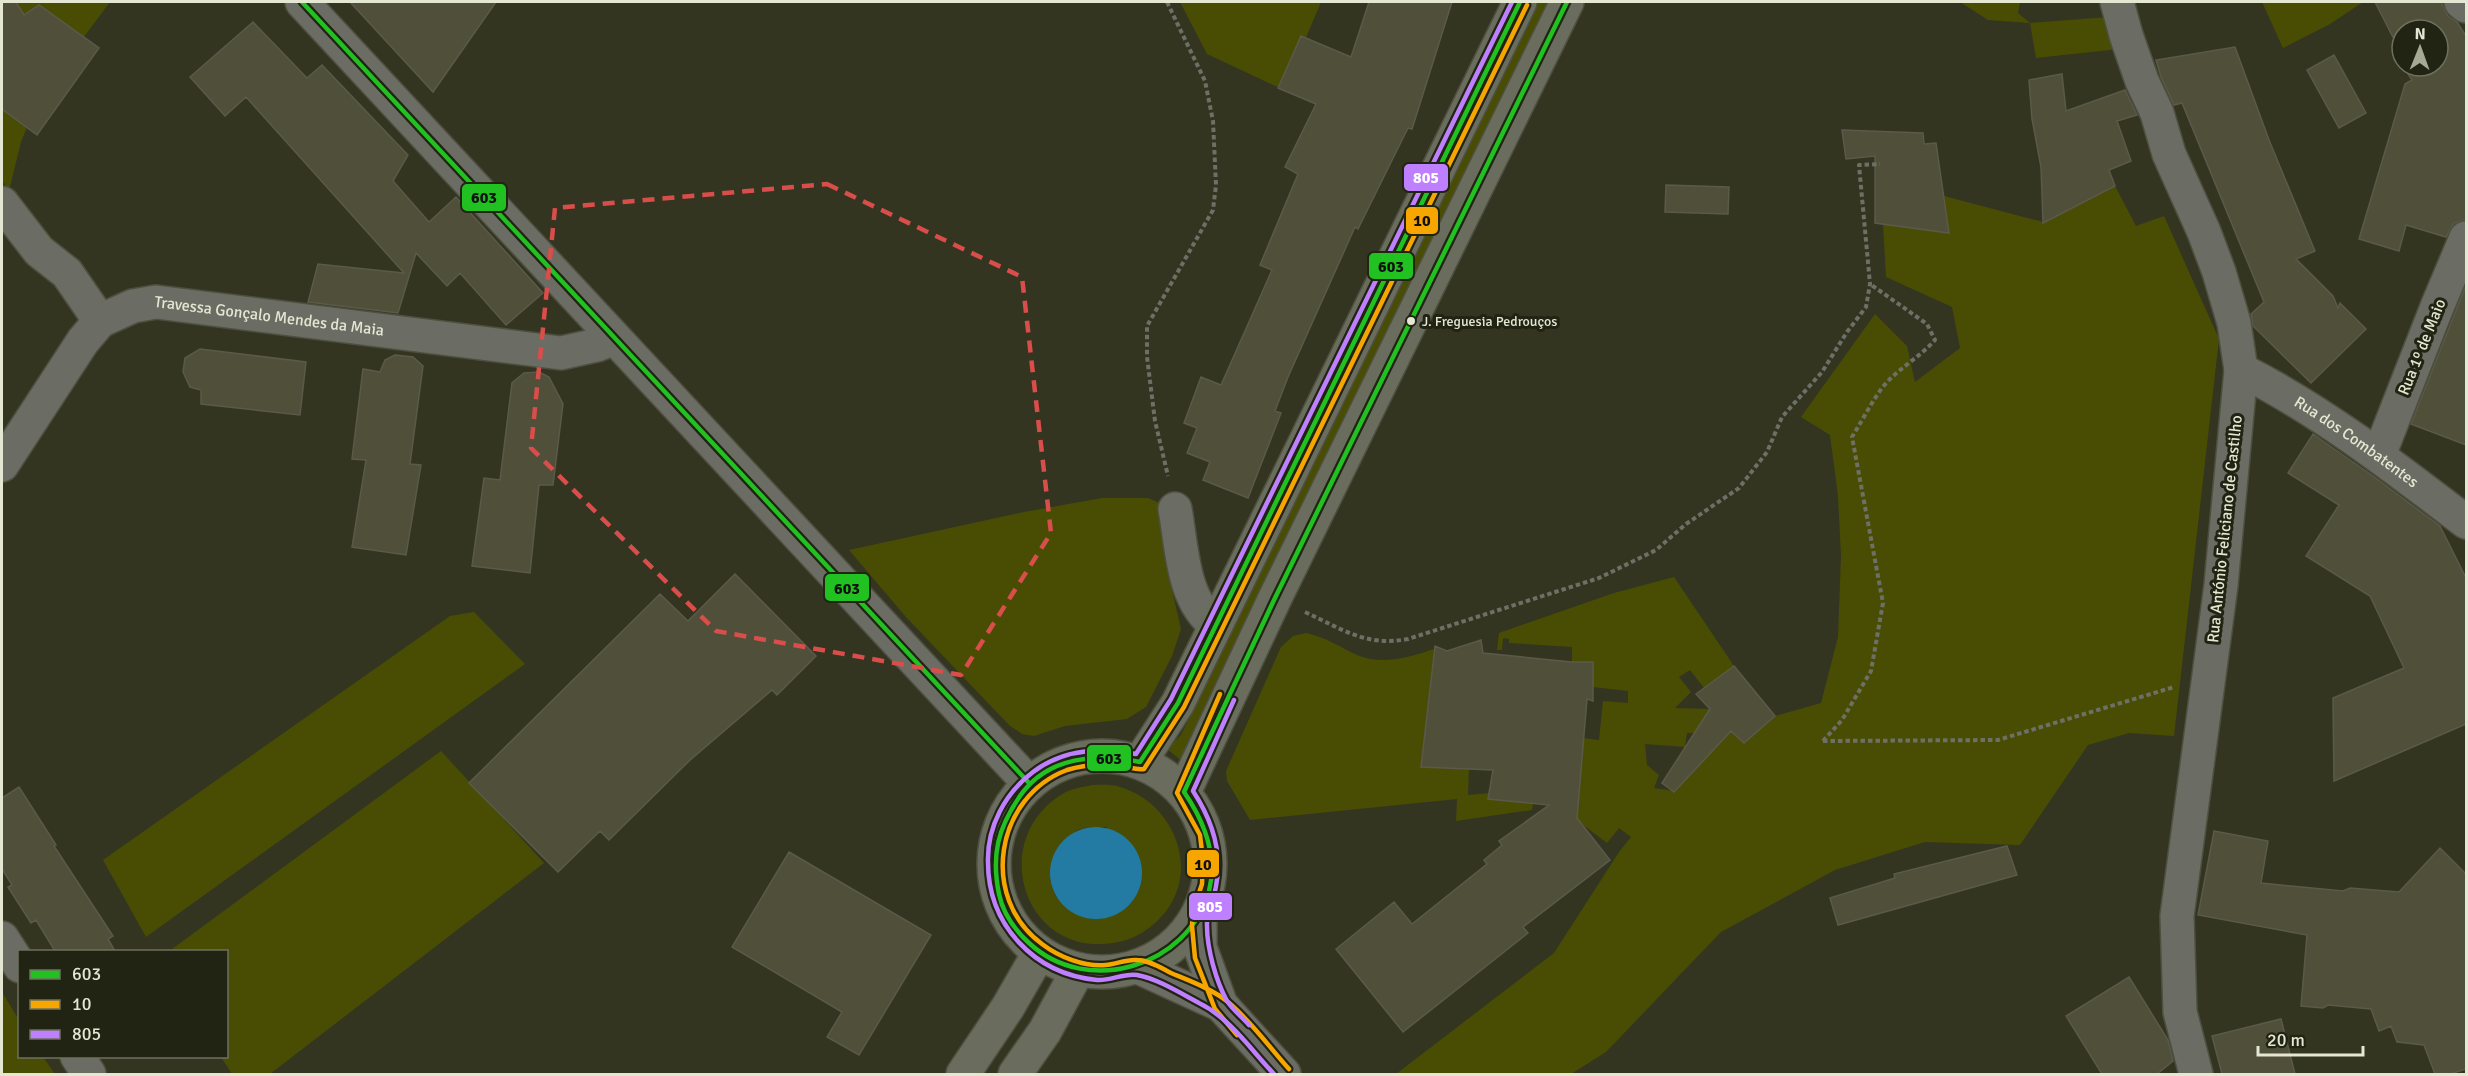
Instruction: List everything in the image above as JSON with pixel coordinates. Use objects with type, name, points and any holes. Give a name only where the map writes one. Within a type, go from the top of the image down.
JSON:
[{"type":"main road","points":[[1140,762],[1178,703],[1520,2]]},
{"type":"main road","points":[[1184,792],[1275,598],[1567,2]]},
{"type":"main road","points":[[1111,756],[1140,762],[1163,774],[1184,792],[1197,811],[1207,833],[1211,860],[1209,886],[1200,912],[1184,935],[1163,954],[1138,967],[1118,972],[1098,973],[1058,964],[1039,953],[1016,931],[1000,902],[993,871],[997,838],[1009,809],[1029,783],[1054,767],[1082,758],[1111,756]]},
{"type":"main road","points":[[963,1074],[1008,1007],[1039,953]]},
{"type":"main road","points":[[1015,1074],[1045,1031],[1078,970]]},
{"type":"street","points":[[302,2],[1029,783]]},
{"type":"street","name":"Rua António Feliciano de Castilho","points":[[2117,2],[2132,53],[2157,113],[2169,154],[2219,272],[2234,323],[2241,370],[2222,585],[2177,916],[2180,1012],[2196,1074]]},
{"type":"street","points":[[2461,2],[2466,6]]},
{"type":"street","points":[[2,203],[39,252],[66,273],[100,321]]},
{"type":"street","name":"Rua 1º de Maio","points":[[2379,455],[2466,238]]},
{"type":"street","name":"Travessa Gonçalo Mendes da Maia","points":[[2,465],[84,341],[100,321],[133,306],[156,302],[561,353],[597,345],[614,338]]},
{"type":"street","name":"Rua dos Combatentes","points":[[2241,370],[2285,392],[2379,455],[2466,522]]},
{"type":"street","points":[[1175,509],[1188,584],[1206,618],[1216,625]]},
{"type":"street","points":[[1200,912],[1200,947],[1221,1005],[1284,1074]]},
{"type":"street","points":[[2,938],[18,963]]},
{"type":"street","points":[[1138,967],[1221,1005]]},
{"type":"street","points":[[78,1058],[89,1074]]},
{"type":"path","points":[[1167,2],[1205,81],[1213,121],[1216,185],[1213,210],[1147,326],[1147,357],[1155,421],[1175,509]]},
{"type":"path","points":[[1275,598],[1366,640],[1389,643],[1464,622],[1599,578],[1656,550],[1686,524],[1739,488],[1767,452],[1782,417],[1822,372],[1846,332],[1866,307],[1870,284],[1859,165],[1880,164]]},
{"type":"path","points":[[1870,284],[1927,324],[1935,340],[1883,387],[1852,437],[1883,603],[1871,671],[1842,720],[1823,741],[1998,740],[2209,676]]},
{"type":"highlighted area","points":[[827,184],[1022,277],[1051,533],[961,675],[716,631],[531,448],[555,208]]},
{"type":"shaded area","points":[[2,2],[110,2],[39,97],[21,142],[9,191],[2,181]]},
{"type":"shaded area","points":[[1180,2],[1321,2],[1284,90],[1207,54]]},
{"type":"shaded area","points":[[1538,2],[1550,2],[1189,741],[1183,762],[1167,749],[1181,735]]},
{"type":"shaded area","points":[[1960,2],[2020,2],[2018,13],[2030,23],[1988,20]]},
{"type":"shaded area","points":[[2262,2],[2363,2],[2330,24],[2283,48]]},
{"type":"shaded area","points":[[2109,17],[2119,49],[2036,58],[2030,23]]},
{"type":"shaded area","points":[[2115,186],[2136,226],[2164,216],[2219,339],[2174,736],[2129,733],[2088,745],[2020,845],[1925,842],[1835,870],[1721,932],[1606,1052],[1571,1074],[1396,1074],[1554,953],[1631,837],[1619,828],[1607,843],[1557,805],[1582,738],[1599,740],[1603,701],[1628,703],[1628,691],[1593,687],[1593,662],[1572,662],[1572,647],[1509,643],[1509,639],[1503,638],[1502,650],[1497,650],[1499,633],[1614,593],[1674,577],[1734,666],[1704,688],[1690,670],[1679,677],[1691,692],[1675,708],[1710,709],[1694,733],[1687,733],[1685,747],[1645,744],[1647,765],[1659,775],[1654,788],[1675,791],[1701,763],[1728,727],[1744,743],[1775,716],[1821,703],[1838,637],[1841,556],[1838,496],[1830,435],[1801,417],[1875,314],[1907,346],[1915,382],[1960,348],[1952,307],[1886,277],[1883,224],[1949,232],[1944,196],[2043,222]]},
{"type":"shaded area","points":[[1102,498],[1148,498],[1162,504],[1169,557],[1165,560],[1181,629],[1172,656],[1146,707],[1127,719],[1065,726],[1034,736],[1022,734],[1009,725],[906,617],[849,550],[1024,512]]},
{"type":"shaded area","points":[[474,612],[525,664],[146,937],[103,860],[450,616]]},
{"type":"shaded area","points":[[1306,633],[1357,655],[1377,660],[1406,657],[1434,649],[1421,766],[1469,767],[1468,795],[1489,793],[1533,803],[1532,810],[1456,821],[1457,799],[1250,820],[1227,781],[1226,771],[1281,647],[1293,636]]},
{"type":"shaded area","points":[[441,751],[544,863],[270,1074],[232,1074],[222,1058],[228,1058],[228,950],[171,950]]},
{"type":"shaded area","points":[[1092,785],[1120,787],[1137,794],[1153,805],[1165,819],[1174,835],[1180,853],[1181,871],[1178,889],[1169,907],[1145,931],[1130,939],[1113,943],[1082,942],[1056,932],[1037,913],[1025,889],[1022,863],[1027,836],[1041,812],[1066,792]],"holes":[[[1107,827],[1065,907],[1055,895],[1050,880],[1077,830]]]},
{"type":"shaded area","points":[[2,992],[18,1018],[18,1058],[44,1058],[55,1074],[2,1074]]},
{"type":"water","points":[[1096,827],[1114,831],[1129,840],[1138,855],[1142,873],[1138,891],[1129,906],[1114,915],[1096,919],[1078,915],[1063,906],[1054,891],[1050,873],[1054,855],[1063,840],[1078,831]]},
{"type":"building","points":[[2,2],[16,2],[24,15],[39,5],[99,48],[37,135],[2,109]]},
{"type":"building","points":[[350,2],[496,2],[433,92]]},
{"type":"building","points":[[1369,2],[1452,2],[1412,129],[1408,128],[1358,229],[1355,227],[1288,377],[1275,411],[1281,413],[1248,498],[1203,480],[1210,462],[1187,453],[1197,428],[1184,423],[1201,377],[1221,385],[1272,270],[1260,265],[1298,174],[1285,167],[1316,104],[1278,88],[1301,36],[1351,57]]},
{"type":"building","points":[[2375,2],[2441,2],[2448,16],[2457,22],[2466,36],[2466,220],[2454,223],[2446,237],[2406,225],[2399,251],[2359,239],[2405,84],[2412,80],[2411,78],[2450,78],[2450,18],[2390,18],[2390,31]]},
{"type":"building","points":[[253,22],[307,78],[322,65],[408,155],[393,181],[429,222],[456,197],[543,293],[506,325],[460,273],[447,286],[416,253],[398,313],[308,302],[318,264],[404,273],[246,97],[225,116],[190,77]]},
{"type":"building","points":[[2235,47],[2269,140],[2315,251],[2296,259],[2333,296],[2338,308],[2340,303],[2366,329],[2311,383],[2253,326],[2251,314],[2264,302],[2182,103],[2174,105],[2156,60]]},
{"type":"building","points":[[2334,55],[2366,113],[2339,128],[2307,70]]},
{"type":"building","points":[[2062,74],[2066,111],[2125,90],[2137,115],[2117,121],[2131,161],[2109,170],[2115,186],[2043,223],[2041,167],[2032,119],[2029,80]]},
{"type":"building","points":[[1842,130],[1923,133],[1924,144],[1936,143],[1949,233],[1875,223],[1875,156],[1846,159]]},
{"type":"building","points":[[1666,185],[1729,187],[1728,214],[1665,212]]},
{"type":"building","points":[[2466,285],[2466,445],[2411,424]]},
{"type":"building","points":[[200,349],[306,362],[300,415],[201,404],[201,390],[190,387],[183,372],[185,358]]},
{"type":"building","points":[[395,355],[413,357],[423,366],[410,464],[421,465],[406,555],[352,547],[366,460],[352,459],[363,369],[380,372],[385,360]]},
{"type":"building","points":[[539,372],[549,377],[563,404],[553,485],[539,485],[530,573],[472,566],[484,478],[500,480],[512,383],[524,373]]},
{"type":"building","points":[[2313,434],[2440,526],[2466,578],[2466,724],[2334,781],[2333,698],[2404,668],[2370,596],[2306,556],[2339,505],[2288,473]]},
{"type":"building","points":[[735,574],[816,656],[777,695],[772,690],[689,761],[609,840],[600,831],[558,872],[469,783],[660,594],[688,621]]},
{"type":"building","points":[[1481,640],[1483,653],[1593,662],[1593,701],[1587,699],[1577,818],[1610,860],[1523,927],[1528,933],[1403,1032],[1336,949],[1394,902],[1412,924],[1487,864],[1484,860],[1502,845],[1499,841],[1549,805],[1488,799],[1493,770],[1421,767],[1435,646],[1447,651]]},
{"type":"building","points":[[1734,666],[1775,716],[1744,743],[1731,731],[1674,792],[1662,783],[1710,709],[1696,694]]},
{"type":"building","points":[[19,787],[56,845],[54,846],[113,936],[108,939],[114,950],[54,950],[36,920],[31,923],[8,887],[12,885],[2,869],[2,798]]},
{"type":"building","points":[[2214,831],[2268,841],[2261,883],[2343,891],[2350,888],[2399,892],[2440,848],[2466,874],[2466,1069],[2450,1074],[2435,1074],[2424,1045],[2397,1042],[2391,1026],[2379,1031],[2371,1009],[2328,1005],[2323,1008],[2301,1006],[2307,935],[2198,915]]},
{"type":"building","points":[[2007,846],[2017,875],[1838,925],[1830,898],[1895,878],[1894,874]]},
{"type":"building","points":[[789,852],[931,935],[859,1055],[827,1037],[842,1012],[732,947]]},
{"type":"building","points":[[2129,977],[2168,1040],[2173,1061],[2157,1074],[2102,1074],[2066,1016]]},
{"type":"building","points":[[2281,1019],[2295,1074],[2222,1074],[2212,1036]]},
{"type":"transit line","name":"603","points":[[302,2],[1029,783]]},
{"type":"transit line","name":"805","points":[[1274,1074],[1221,1017],[1169,987],[1137,975],[1102,980],[1074,976],[1053,968],[1035,957],[1019,942],[1006,925],[996,906],[990,885],[988,849],[994,824],[1006,800],[1023,780],[1045,764],[1069,754],[1096,751],[1136,754],[1171,699],[1512,2]]},
{"type":"transit line","name":"603","points":[[1520,2],[1178,703],[1140,762],[1091,758],[1059,765],[1031,783],[1006,819],[996,854],[1001,901],[1010,921],[1019,933],[1029,943],[1053,959],[1079,968],[1106,970],[1133,966],[1158,955],[1180,939],[1198,917],[1209,891],[1212,864],[1203,827],[1184,792],[1275,598],[1567,2]]},
{"type":"transit line","name":"10","points":[[1289,1069],[1236,1009],[1208,989],[1146,961],[1133,960],[1106,965],[1081,963],[1064,957],[1042,944],[1022,924],[1009,901],[1003,876],[1004,850],[1011,825],[1024,802],[1043,783],[1067,770],[1087,766],[1108,765],[1144,769],[1184,707],[1527,5]]},
{"type":"transit line","name":"10","points":[[1220,694],[1177,793],[1200,835],[1203,860],[1202,884],[1193,911],[1195,958],[1215,1009],[1237,1035]]},
{"type":"transit line","name":"805","points":[[1234,700],[1193,791],[1206,813],[1217,848],[1218,873],[1207,921],[1210,955],[1227,1001],[1249,1025]]},
{"type":"place","name":"J. Freguesia Pedrouços","points":[[1411,321]]}]
